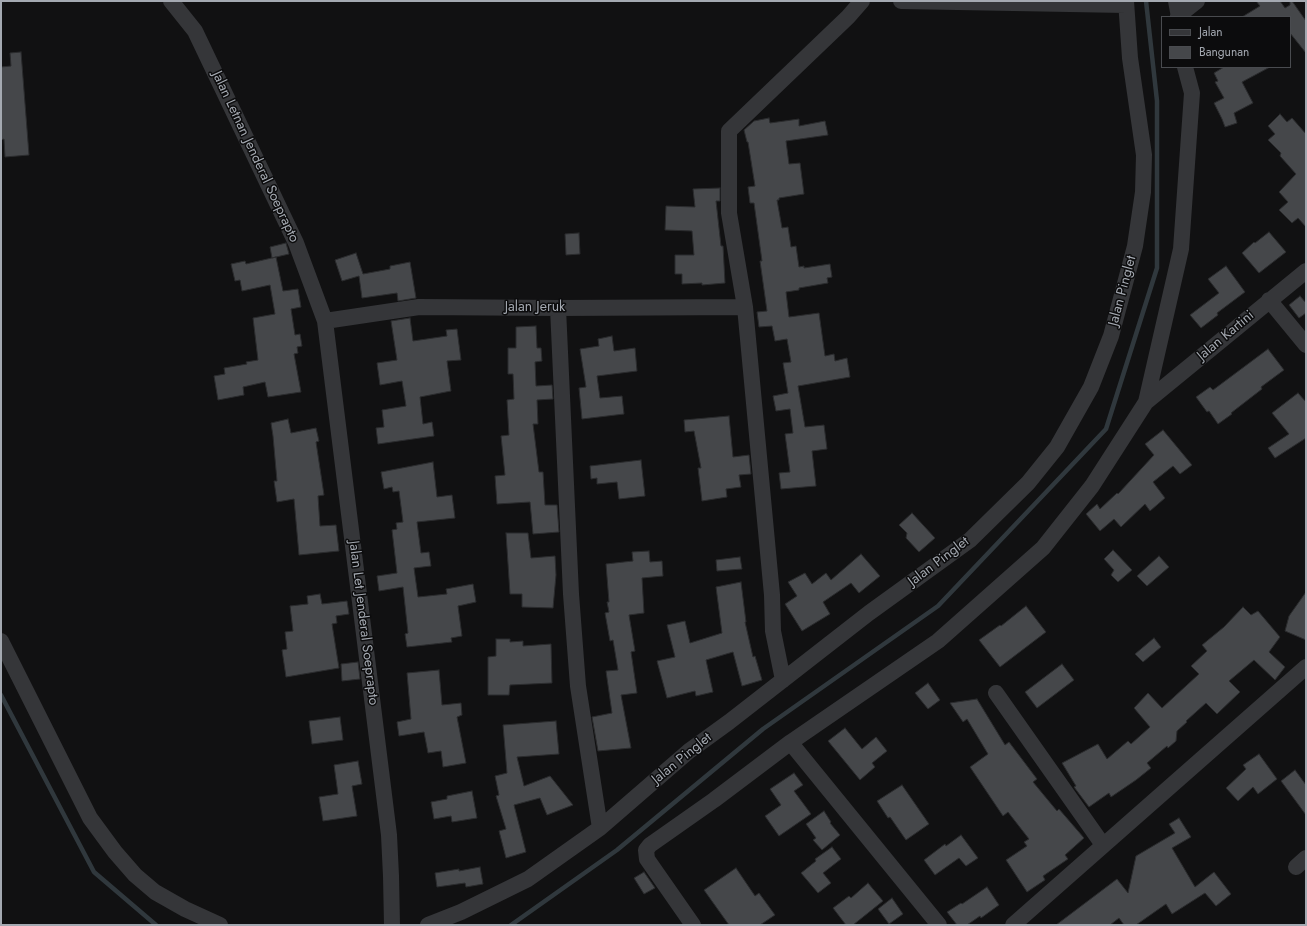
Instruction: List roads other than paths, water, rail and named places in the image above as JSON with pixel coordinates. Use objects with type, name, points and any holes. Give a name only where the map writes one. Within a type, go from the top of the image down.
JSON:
[{"type":"street","name":"Jalan Letnan Jenderal Soeprapto","points":[[171,1],[199,38],[296,243],[325,321]]},
{"type":"street","points":[[783,680],[774,631],[772,595],[745,307],[730,214],[729,130],[852,14],[862,1]]},
{"type":"street","points":[[901,1],[1126,3]]},
{"type":"street","points":[[1178,11],[1197,1]]},
{"type":"street","name":"Jalan Pinglet","points":[[428,925],[461,912],[528,879],[600,828],[689,751],[869,613],[970,540],[1028,483],[1057,447],[1091,387],[1112,336],[1135,246],[1143,192],[1144,156],[1130,58],[1126,3]]},
{"type":"street","points":[[693,925],[647,859],[646,850],[650,845],[714,800],[791,742],[938,641],[1043,548],[1092,486],[1146,402],[1181,249],[1192,93],[1185,68]]},
{"type":"street","name":"Jalan Kartini","points":[[1146,402],[1268,300],[1306,271]]},
{"type":"street","points":[[1268,300],[1306,345]]},
{"type":"street","name":"Jalan Jeruk","points":[[325,321],[419,307],[745,307]]},
{"type":"street","points":[[558,308],[571,594],[578,686],[600,828]]},
{"type":"street","name":"Jalan Let Jenderal Soeprapto","points":[[325,321],[389,835],[392,925]]},
{"type":"street","points":[[1,642],[90,818],[115,852],[135,874],[155,892],[184,910],[220,925]]},
{"type":"street","points":[[1013,925],[1306,667]]},
{"type":"street","points":[[996,693],[1103,845]]},
{"type":"street","points":[[791,742],[939,925]]},
{"type":"waterway","points":[[511,925],[617,850],[763,729],[938,606],[1106,429],[1157,268],[1157,101],[1146,1]]},
{"type":"waterway","points":[[1,695],[94,872],[156,925]]}]
